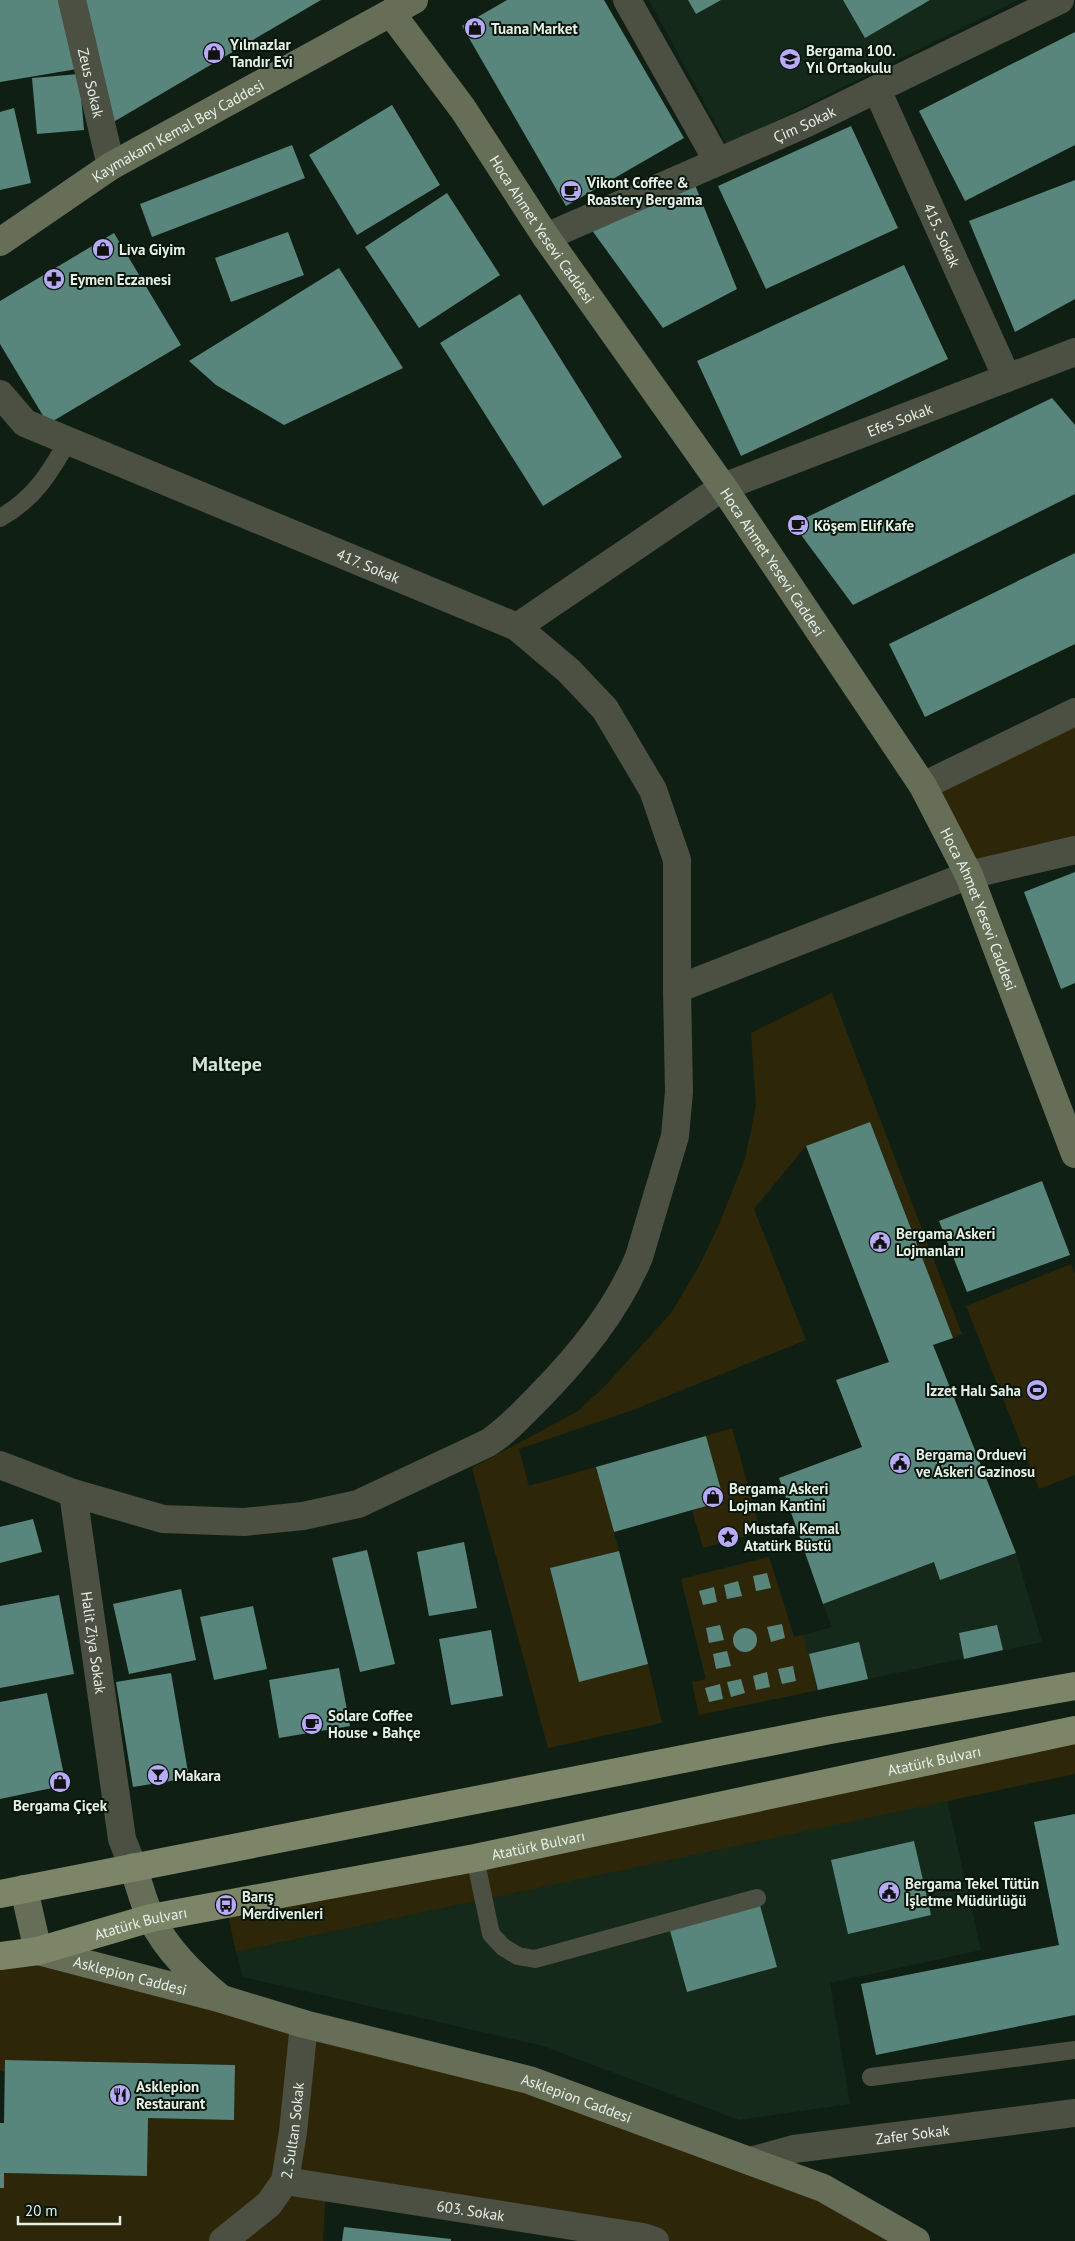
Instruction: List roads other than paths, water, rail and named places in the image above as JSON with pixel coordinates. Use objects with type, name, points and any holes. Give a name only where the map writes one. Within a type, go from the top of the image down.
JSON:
[{"type":"main road","name":"Kaymakam Kemal Bey Caddesi","points":[[0,242],[111,166],[403,7]]},
{"type":"main road","name":"Hoca Ahmet Yesevi Caddesi","points":[[403,7],[463,109],[546,237],[723,488],[923,786],[969,875],[1075,1154]]},
{"type":"main road","points":[[38,1951],[12,1891],[830,1730],[1075,1686]]},
{"type":"main road","name":"Atatürk Bulvarı","points":[[0,1956],[38,1951],[151,1918],[474,1858],[1075,1730]]},
{"type":"main road","name":"Asklepion Caddesi","points":[[133,1867],[151,1918],[174,1954],[222,1999]]},
{"type":"main road","name":"Asklepion Caddesi","points":[[38,1951],[222,1999],[304,2024],[529,2080],[823,2188],[916,2241]]},
{"type":"street","name":"Zeus Sokak","points":[[72,0],[111,166]]},
{"type":"street","points":[[627,0],[717,160]]},
{"type":"street","name":"Çim Sokak","points":[[546,237],[717,160],[804,116],[877,90],[1060,0]]},
{"type":"street","name":"415. Sokak","points":[[877,90],[1007,378]]},
{"type":"street","name":"Efes Sokak","points":[[723,488],[1075,352]]},
{"type":"street","name":"417. Sokak","points":[[0,394],[24,423],[517,627],[569,671],[605,709],[653,790],[677,860],[679,1092],[676,1136],[632,1273],[609,1313],[584,1349],[501,1435],[488,1443],[358,1504],[303,1516],[244,1522],[163,1519],[72,1493]]},
{"type":"street","points":[[517,627],[723,488]]},
{"type":"street","points":[[923,786],[1075,712]]},
{"type":"street","points":[[677,988],[969,875],[1075,850]]},
{"type":"street","points":[[0,1465],[72,1493]]},
{"type":"street","name":"Halit Ziya Sokak","points":[[72,1493],[122,1839],[133,1867]]},
{"type":"street","name":"2. Sultan Sokak","points":[[223,2241],[269,2204],[285,2182],[293,2132],[304,2024]]},
{"type":"street","name":"Zafer Sokak","points":[[750,2161],[794,2150],[1075,2113]]},
{"type":"street","name":"603. Sokak","points":[[285,2182],[643,2237],[655,2241]]},
{"type":"lane","points":[[0,518],[13,511],[45,480],[68,441]]},
{"type":"lane","points":[[474,1858],[491,1934],[502,1947],[518,1956],[535,1959],[757,1898]]},
{"type":"lane","points":[[871,2077],[1075,2050]]},
{"type":"place","name":"Tuana Market","points":[[475,28]]},
{"type":"place","name":"Yılmazlar Tandır Evi","points":[[214,53]]},
{"type":"place","name":"Bergama 100. Yıl Ortaokulu","points":[[790,59]]},
{"type":"place","name":"Vikont Coffee & Roastery Bergama","points":[[571,191]]},
{"type":"place","name":"Liva Giyim","points":[[103,249]]},
{"type":"place","name":"Eymen Eczanesi","points":[[54,279]]},
{"type":"place","name":"Köşem Elif Kafe","points":[[798,525]]},
{"type":"place","name":"Bergama Askeri Lojmanları","points":[[880,1242]]},
{"type":"place","name":"İzzet Halı Saha","points":[[1037,1390]]},
{"type":"place","name":"Bergama Orduevi ve Askeri Gazinosu","points":[[900,1463]]},
{"type":"place","name":"Bergama Askeri Lojman Kantini","points":[[713,1497]]},
{"type":"place","name":"Mustafa Kemal Atatürk Büstü","points":[[728,1537]]},
{"type":"place","name":"Solare Coffee House • Bahçe","points":[[312,1724]]},
{"type":"place","name":"Makara","points":[[158,1775]]},
{"type":"place","name":"Bergama Çiçek","points":[[60,1782]]},
{"type":"place","name":"Bergama Tekel Tütün İşletme Müdürlüğü","points":[[889,1892]]},
{"type":"place","name":"Barış Merdivenleri","points":[[226,1905]]},
{"type":"place","name":"Asklepion Restaurant","points":[[120,2095]]},
{"type":"district","name":"Maltepe","points":[[227,1064]]}]
